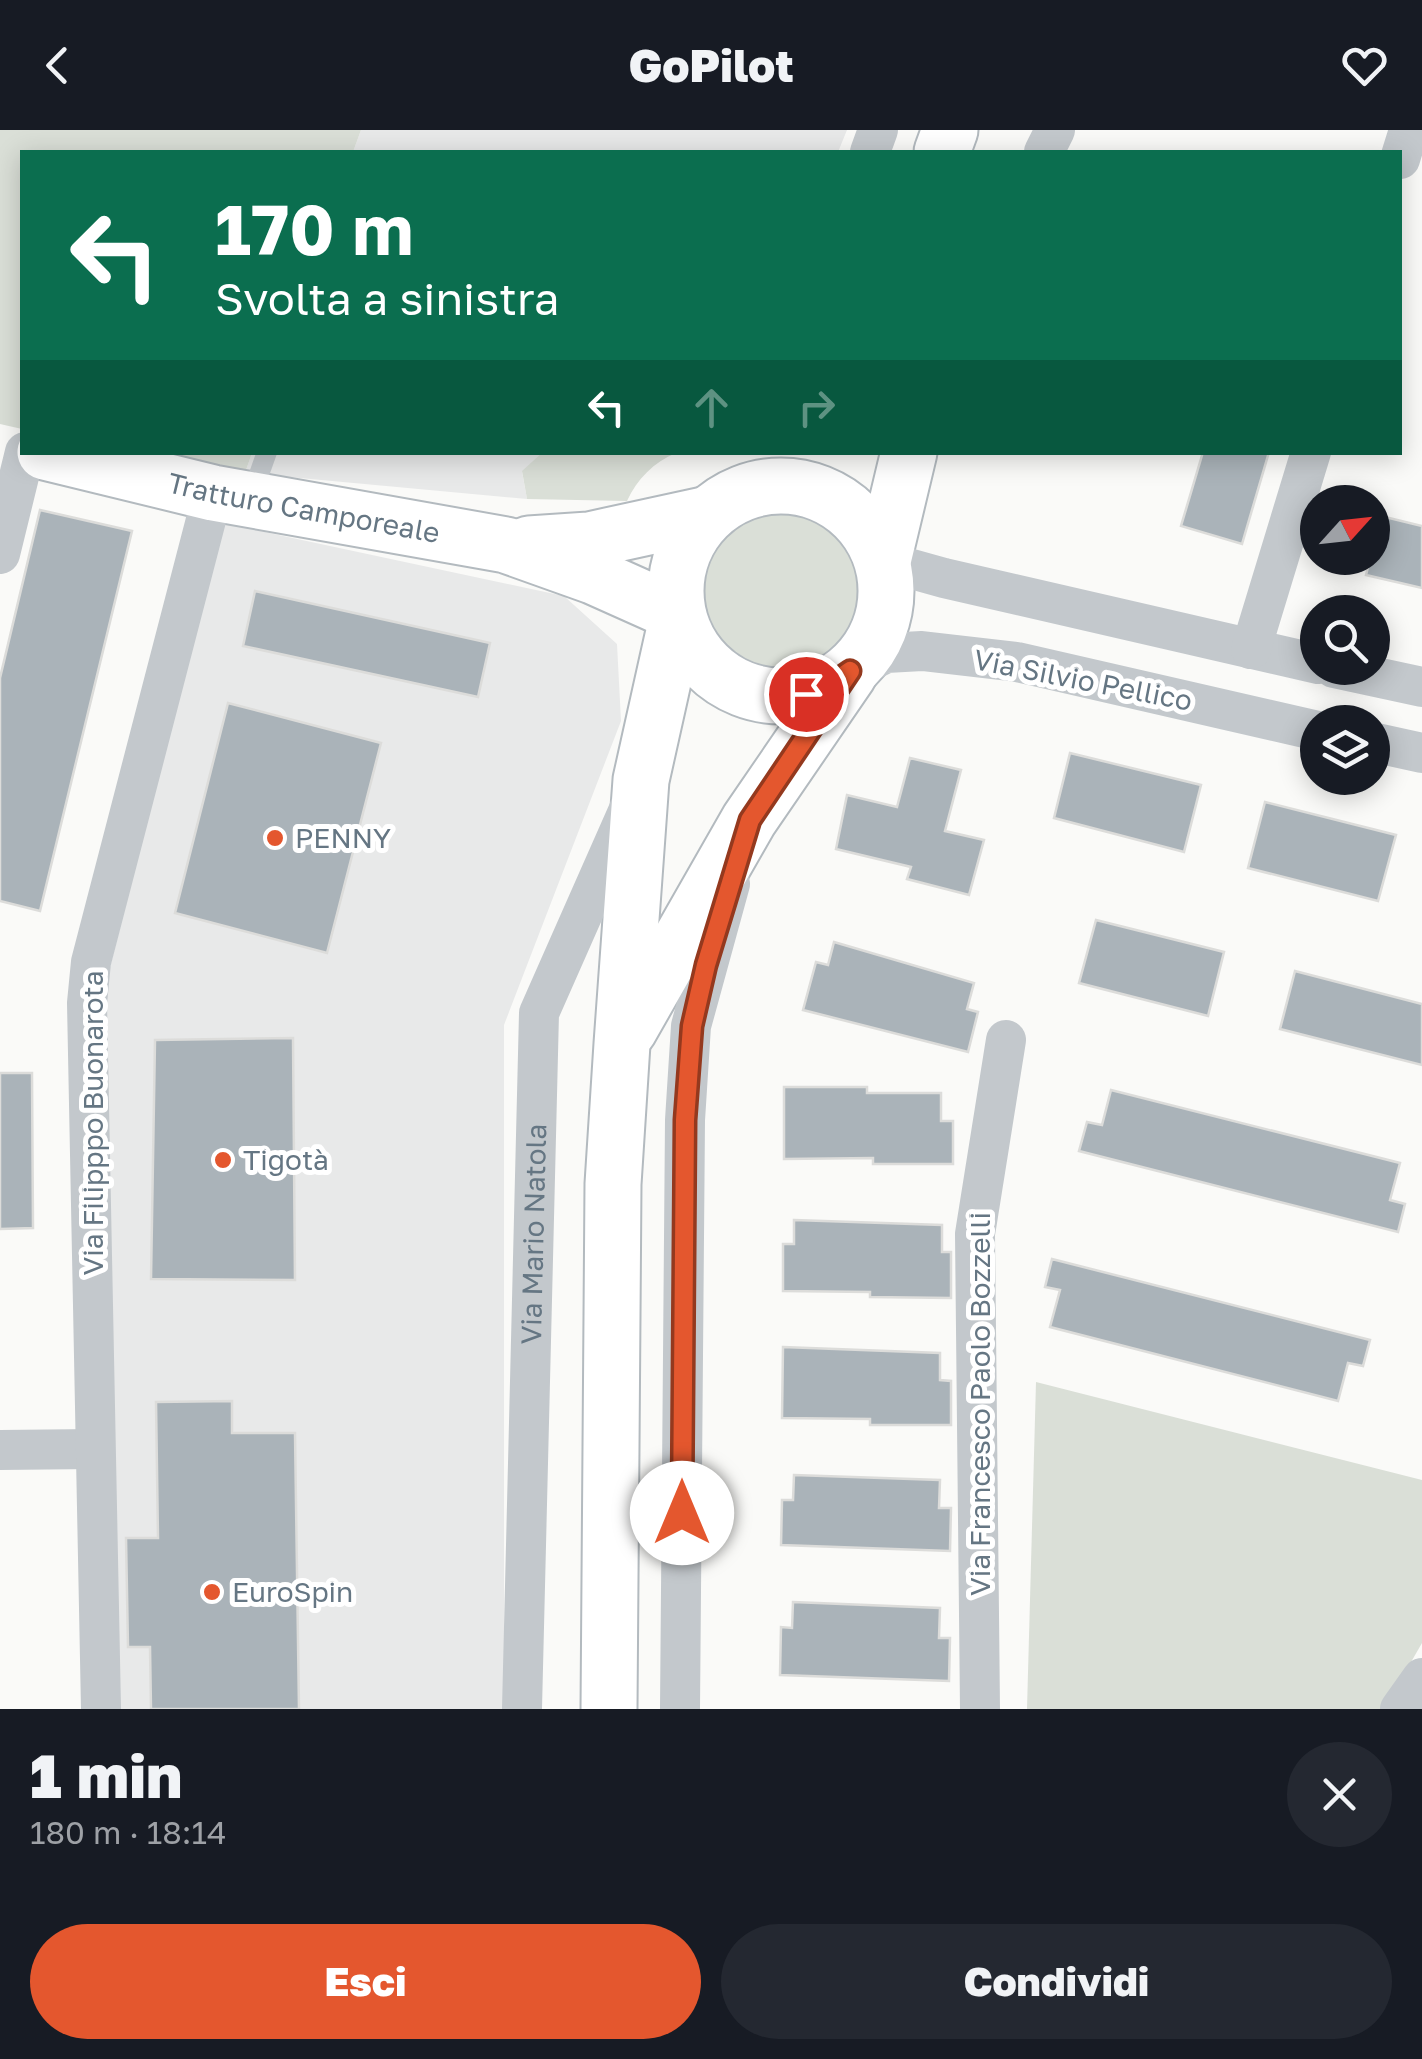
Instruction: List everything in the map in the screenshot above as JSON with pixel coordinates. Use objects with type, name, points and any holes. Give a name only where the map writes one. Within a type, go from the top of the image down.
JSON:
[{"type":"street","points":[[0,554],[23,455]]},
{"type":"street","name":"Tratturo Camporeale","points":[[65,455],[243,482],[506,545],[594,576],[678,614]]},
{"type":"street","points":[[708,514],[746,490],[783,484],[824,493],[850,510],[870,532],[883,561],[887,597],[884,617],[866,655],[830,685],[782,697],[758,694],[717,675],[691,644],[678,614],[676,578],[680,559],[688,540],[749,455]]},
{"type":"street","points":[[883,561],[908,455]]},
{"type":"street","points":[[1251,649],[1310,455]]},
{"type":"street","name":"Via Filipppo Buonarota","points":[[100,1709],[87,1002],[90,976],[172,660],[243,482]]},
{"type":"street","name":"Tratturo Camporeale","points":[[506,545],[589,540],[708,514]]},
{"type":"street","points":[[883,561],[1300,660]]},
{"type":"street","name":"Via Mario Natola","points":[[608,1709],[613,1184],[641,780],[678,614]]},
{"type":"street","name":"Via Silvio Pellico","points":[[850,671],[886,653],[922,651],[1017,662],[1300,726]]},
{"type":"street","name":"Via Mario Natola","points":[[622,1044],[750,820],[850,671]]},
{"type":"street","points":[[1390,681],[1422,688]]},
{"type":"street","points":[[1390,746],[1422,752]]},
{"type":"street","name":"Via Mario Natola","points":[[522,1709],[539,1013],[641,780]]},
{"type":"street","name":"Via Mario Natola","points":[[680,1709],[685,1120],[692,1026],[706,965],[750,820]]},
{"type":"street","name":"Via Francesco Paolo Bozzelli","points":[[980,1709],[975,1234],[1006,1040]]},
{"type":"street","points":[[0,1450],[95,1449]]},
{"type":"street","points":[[1400,1709],[1422,1678]]},
{"type":"shaded area","points":[[0,130],[361,130],[354,150],[20,150],[20,429],[0,424]]},
{"type":"shaded area","points":[[361,130],[847,130],[839,150],[354,150]]},
{"type":"shaded area","points":[[152,455],[251,455],[245,473]]},
{"type":"shaded area","points":[[251,455],[541,455],[522,472],[527,499],[245,473]]},
{"type":"shaded area","points":[[540,455],[672,455],[647,472],[627,501],[527,499],[522,471]]},
{"type":"shaded area","points":[[774,502],[808,509],[836,528],[855,556],[862,590],[855,624],[836,652],[808,671],[774,678],[740,671],[712,652],[693,624],[686,590],[693,556],[712,528],[740,509]]},
{"type":"shaded area","points":[[223,523],[564,596],[617,644],[621,721],[504,1025],[504,1709],[115,1709],[105,987]]},
{"type":"shaded area","points":[[1036,1382],[1422,1480],[1422,1643],[1384,1709],[1027,1709]]},
{"type":"building","points":[[1202,455],[1268,455],[1242,544],[1181,526]]},
{"type":"building","points":[[40,510],[132,531],[40,911],[0,901],[0,678]]},
{"type":"building","points":[[1390,518],[1422,526],[1422,588],[1366,575],[1390,575]]},
{"type":"building","points":[[255,591],[490,643],[478,697],[243,646]]},
{"type":"building","name":"PENNY","points":[[228,703],[381,743],[327,953],[175,913]]},
{"type":"building","points":[[1070,753],[1201,785],[1184,852],[1054,818]]},
{"type":"building","points":[[910,758],[961,770],[945,831],[984,840],[969,895],[907,879],[911,867],[836,849],[847,795],[897,807]]},
{"type":"building","points":[[1265,802],[1396,835],[1378,901],[1248,868]]},
{"type":"building","points":[[1096,920],[1224,952],[1208,1016],[1079,983]]},
{"type":"building","points":[[834,942],[974,983],[967,1009],[978,1012],[968,1052],[803,1010],[816,962],[828,965]]},
{"type":"building","points":[[1295,971],[1422,1004],[1422,1065],[1280,1029]]},
{"type":"building","name":"Tigotà","points":[[293,1038],[295,1280],[151,1279],[155,1040]]},
{"type":"building","points":[[0,1073],[32,1073],[33,1228],[0,1229]]},
{"type":"building","points":[[784,1087],[867,1087],[867,1093],[941,1093],[941,1121],[953,1121],[953,1164],[873,1164],[873,1158],[784,1159]]},
{"type":"building","points":[[1111,1090],[1400,1163],[1390,1200],[1405,1204],[1398,1232],[1079,1151],[1087,1122],[1102,1125]]},
{"type":"building","points":[[794,1220],[942,1225],[942,1252],[951,1252],[951,1298],[783,1291],[783,1244],[794,1244]]},
{"type":"building","points":[[1052,1259],[1370,1340],[1363,1366],[1348,1363],[1338,1401],[1050,1327],[1060,1290],[1045,1287]]},
{"type":"building","points":[[783,1347],[940,1353],[940,1380],[951,1381],[951,1425],[870,1425],[870,1419],[782,1418]]},
{"type":"building","name":"EuroSpin","points":[[232,1401],[232,1433],[295,1433],[299,1709],[151,1709],[150,1647],[128,1647],[126,1538],[158,1538],[156,1402]]},
{"type":"building","points":[[794,1475],[940,1480],[939,1508],[951,1508],[950,1551],[781,1545],[782,1500],[793,1500]]},
{"type":"building","points":[[793,1602],[940,1608],[939,1638],[950,1638],[949,1681],[780,1675],[781,1627],[792,1628]]},
{"type":"place","name":"PENNY","points":[[275,838]]},
{"type":"place","name":"Tigotà","points":[[223,1160]]},
{"type":"place","name":"EuroSpin","points":[[212,1592]]},
{"type":"route","points":[[682,1513],[685,1120],[692,1026],[706,965],[750,820],[850,671],[830,685],[806,694]]}]
